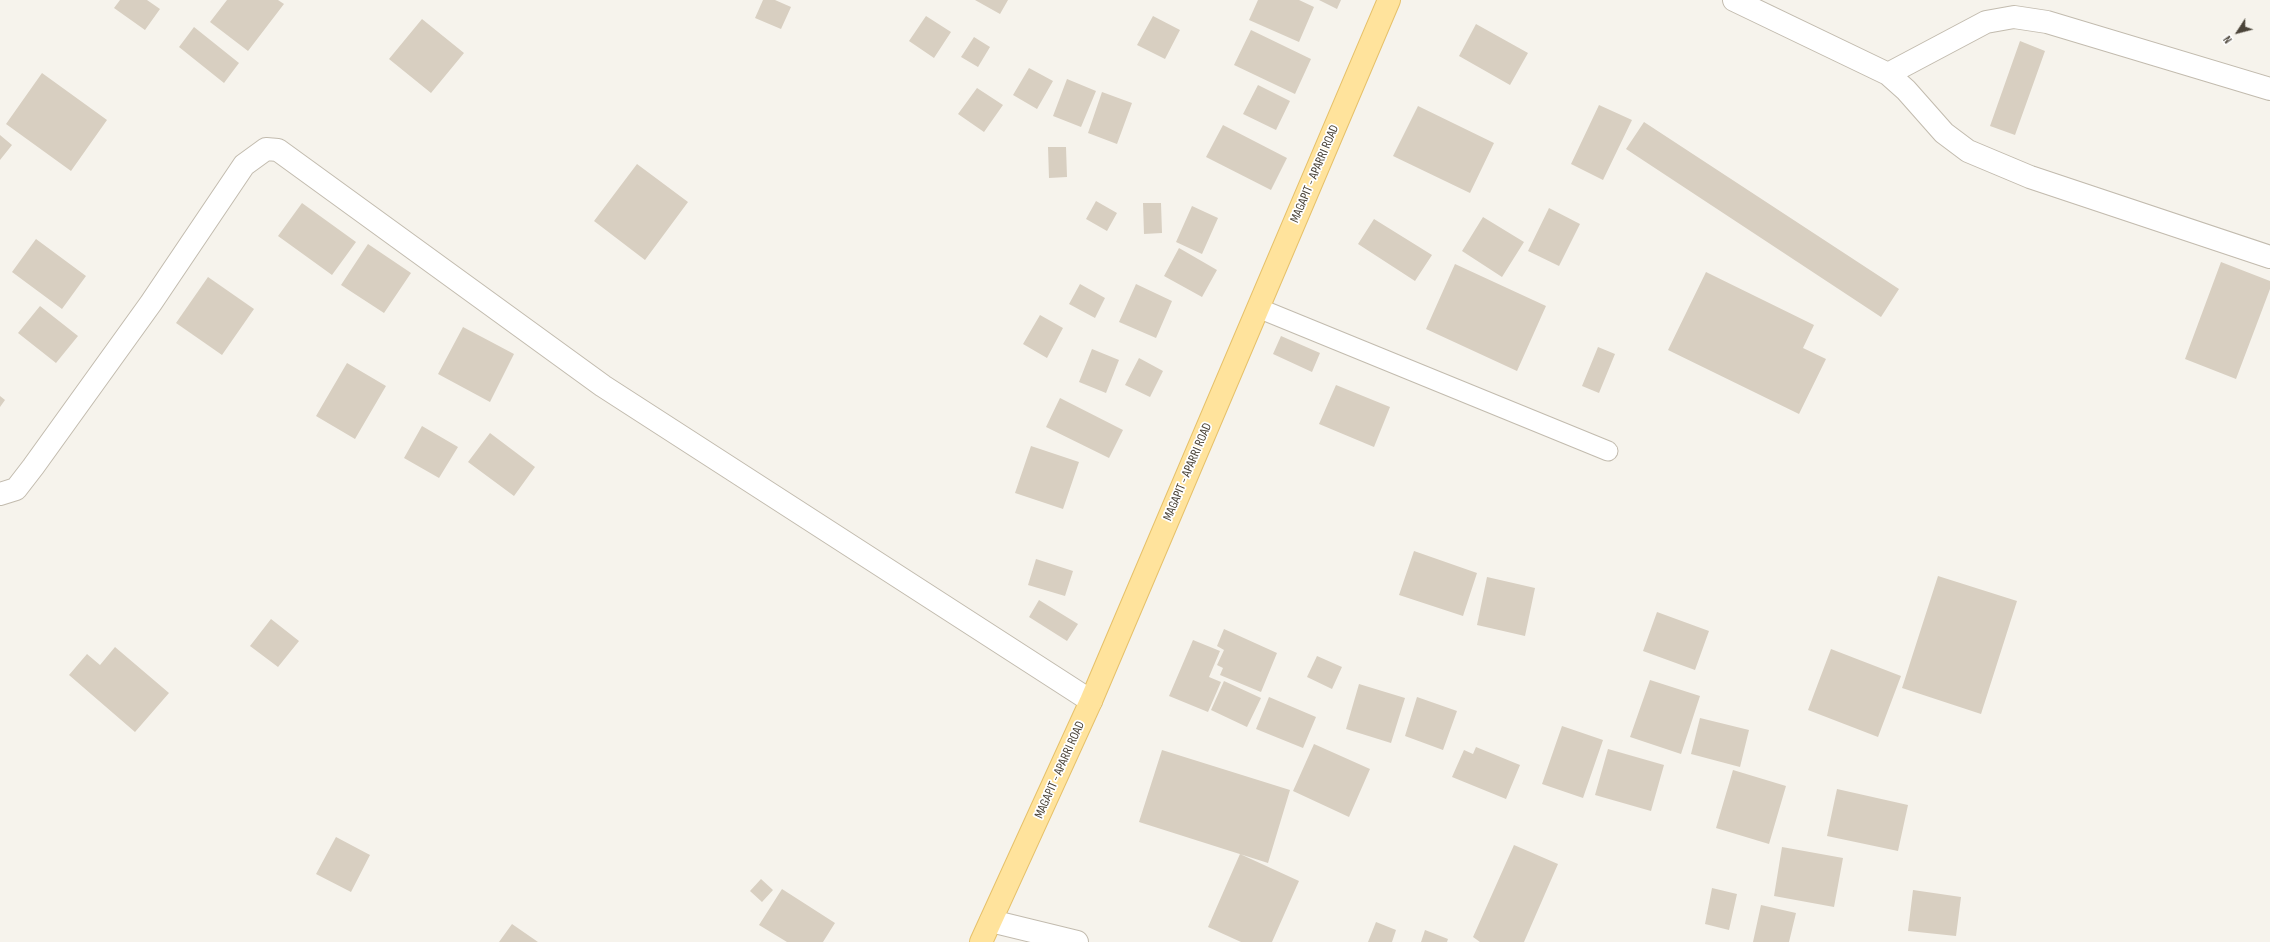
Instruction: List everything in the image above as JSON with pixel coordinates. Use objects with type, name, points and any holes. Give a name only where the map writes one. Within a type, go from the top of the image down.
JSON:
[{"type":"main road","name":"MAGAPIT - APARRI ROAD","points":[[981,942],[1091,701],[1389,0]]},
{"type":"street","points":[[1734,0],[1888,74],[1906,90],[1944,134],[1968,151],[2030,177],[2270,257]]},
{"type":"street","points":[[1888,74],[1986,22],[2014,18],[2047,22],[2270,89]]},
{"type":"street","points":[[0,494],[16,489],[33,467],[151,303],[244,164],[266,149],[278,150],[604,386],[1091,701]]},
{"type":"street","points":[[991,921],[1077,942]]},
{"type":"lane","points":[[1258,308],[1608,451]]},
{"type":"building","points":[[120,0],[147,0],[160,9],[145,30],[114,8]]},
{"type":"building","points":[[227,0],[278,0],[284,4],[248,51],[210,22]]},
{"type":"building","points":[[763,0],[775,0],[791,7],[781,29],[755,18]]},
{"type":"building","points":[[975,0],[1008,0],[1000,14]]},
{"type":"building","points":[[1258,0],[1299,0],[1314,7],[1299,42],[1249,20]]},
{"type":"building","points":[[1319,0],[1341,0],[1337,9]]},
{"type":"building","points":[[926,16],[951,32],[934,58],[909,41]]},
{"type":"building","points":[[1153,16],[1180,30],[1165,59],[1137,45]]},
{"type":"building","points":[[422,19],[464,53],[431,93],[389,59]]},
{"type":"building","points":[[1476,24],[1528,53],[1510,85],[1459,56]]},
{"type":"building","points":[[194,27],[239,63],[224,83],[179,47]]},
{"type":"building","points":[[1251,30],[1311,59],[1295,94],[1234,65]]},
{"type":"building","points":[[974,37],[990,47],[978,67],[961,57]]},
{"type":"building","points":[[2020,41],[2045,51],[2015,135],[1990,126]]},
{"type":"building","points":[[1029,68],[1053,81],[1037,109],[1013,95]]},
{"type":"building","points":[[42,73],[107,120],[71,171],[6,124]]},
{"type":"building","points":[[1067,79],[1096,91],[1081,127],[1053,116]]},
{"type":"building","points":[[1258,85],[1290,101],[1276,130],[1243,114]]},
{"type":"building","points":[[977,88],[1003,105],[984,132],[958,114]]},
{"type":"building","points":[[1102,92],[1132,103],[1117,144],[1088,133]]},
{"type":"building","points":[[1599,105],[1632,120],[1603,180],[1571,164]]},
{"type":"building","points":[[1418,106],[1494,143],[1470,193],[1393,156]]},
{"type":"building","points":[[1644,122],[1899,289],[1881,317],[1626,149]]},
{"type":"building","points":[[1223,125],[1287,158],[1271,190],[1206,157]]},
{"type":"building","points":[[0,135],[12,145],[0,160]]},
{"type":"building","points":[[1048,147],[1066,147],[1067,177],[1049,178]]},
{"type":"building","points":[[637,164],[688,202],[645,260],[594,221]]},
{"type":"building","points":[[1096,201],[1117,213],[1107,231],[1086,219]]},
{"type":"building","points":[[302,203],[356,242],[332,275],[278,236]]},
{"type":"building","points":[[1143,203],[1161,203],[1162,233],[1144,234]]},
{"type":"building","points":[[1192,206],[1218,218],[1202,254],[1176,242]]},
{"type":"building","points":[[1549,208],[1580,224],[1559,266],[1528,251]]},
{"type":"building","points":[[1483,217],[1524,242],[1502,277],[1462,251]]},
{"type":"building","points":[[1374,219],[1432,255],[1415,281],[1358,244]]},
{"type":"building","points":[[36,239],[86,276],[62,309],[12,272]]},
{"type":"building","points":[[368,244],[411,273],[384,313],[341,285]]},
{"type":"building","points":[[1179,248],[1217,270],[1202,297],[1164,276]]},
{"type":"building","points":[[2221,262],[2270,281],[2270,289],[2236,379],[2185,359]]},
{"type":"building","points":[[1455,264],[1546,306],[1517,371],[1426,329]]},
{"type":"building","points":[[1706,272],[1814,325],[1803,348],[1826,359],[1799,414],[1668,350]]},
{"type":"building","points":[[208,277],[254,309],[222,355],[176,323]]},
{"type":"building","points":[[1080,284],[1105,298],[1095,318],[1069,304]]},
{"type":"building","points":[[1136,284],[1172,301],[1156,338],[1119,322]]},
{"type":"building","points":[[40,306],[78,336],[56,363],[18,333]]},
{"type":"building","points":[[1040,315],[1063,328],[1047,358],[1023,344]]},
{"type":"building","points":[[463,327],[514,354],[490,402],[438,374]]},
{"type":"building","points":[[1281,336],[1320,353],[1312,372],[1273,354]]},
{"type":"building","points":[[1598,347],[1615,354],[1599,393],[1582,386]]},
{"type":"building","points":[[1092,349],[1119,360],[1106,393],[1079,382]]},
{"type":"building","points":[[1139,358],[1163,371],[1150,397],[1125,385]]},
{"type":"building","points":[[347,363],[386,386],[355,439],[316,416]]},
{"type":"building","points":[[1336,385],[1390,407],[1374,447],[1319,424]]},
{"type":"building","points":[[0,396],[5,400],[0,407]]},
{"type":"building","points":[[1060,398],[1123,430],[1109,458],[1046,427]]},
{"type":"building","points":[[422,426],[458,447],[439,478],[404,458]]},
{"type":"building","points":[[490,433],[535,467],[514,496],[468,462]]},
{"type":"building","points":[[1031,446],[1079,462],[1063,509],[1015,493]]},
{"type":"building","points":[[1414,551],[1477,573],[1463,616],[1399,595]]},
{"type":"building","points":[[1036,559],[1073,571],[1065,596],[1028,585]]},
{"type":"building","points":[[1938,576],[2017,601],[1981,714],[1902,688]]},
{"type":"building","points":[[1487,577],[1535,588],[1525,636],[1477,625]]},
{"type":"building","points":[[1039,600],[1078,624],[1067,641],[1029,617]]},
{"type":"building","points":[[1657,612],[1709,631],[1695,670],[1643,651]]},
{"type":"building","points":[[271,619],[299,641],[278,667],[250,646]]},
{"type":"building","points":[[1224,629],[1277,653],[1261,692],[1220,675],[1223,668],[1217,665],[1224,650],[1217,646]]},
{"type":"building","points":[[1193,640],[1220,651],[1209,677],[1221,682],[1208,712],[1169,696]]},
{"type":"building","points":[[115,647],[169,693],[135,732],[69,675],[87,654],[100,665]]},
{"type":"building","points":[[1831,649],[1901,676],[1878,737],[1808,710]]},
{"type":"building","points":[[1317,656],[1342,667],[1332,689],[1307,677]]},
{"type":"building","points":[[1650,680],[1700,696],[1681,754],[1630,737]]},
{"type":"building","points":[[1224,681],[1261,698],[1247,727],[1211,710]]},
{"type":"building","points":[[1359,684],[1405,698],[1391,743],[1346,729]]},
{"type":"building","points":[[1269,697],[1316,717],[1303,748],[1256,729]]},
{"type":"building","points":[[1417,697],[1457,711],[1443,750],[1405,736]]},
{"type":"building","points":[[1700,718],[1749,730],[1740,767],[1691,754]]},
{"type":"building","points":[[1562,726],[1603,740],[1583,798],[1542,784]]},
{"type":"building","points":[[1314,744],[1370,769],[1349,817],[1293,791]]},
{"type":"building","points":[[1476,747],[1520,765],[1506,799],[1452,777],[1464,750],[1473,754]]},
{"type":"building","points":[[1608,749],[1664,765],[1651,811],[1595,795]]},
{"type":"building","points":[[1162,750],[1290,790],[1268,863],[1139,822]]},
{"type":"building","points":[[1733,770],[1786,786],[1769,844],[1716,828]]},
{"type":"building","points":[[1837,789],[1908,805],[1898,851],[1827,836]]},
{"type":"building","points":[[336,837],[370,855],[351,892],[316,874]]},
{"type":"building","points":[[1514,845],[1558,864],[1524,942],[1480,942],[1473,937]]},
{"type":"building","points":[[1782,847],[1843,858],[1834,907],[1774,896]]},
{"type":"building","points":[[1240,854],[1299,881],[1272,942],[1241,942],[1208,927]]},
{"type":"building","points":[[761,879],[773,890],[762,902],[750,891]]},
{"type":"building","points":[[1712,888],[1737,894],[1729,930],[1705,924]]},
{"type":"building","points":[[782,889],[835,923],[823,942],[787,942],[759,925]]},
{"type":"building","points":[[1913,890],[1961,897],[1956,936],[1908,931]]},
{"type":"building","points":[[1761,905],[1796,913],[1789,942],[1753,942]]},
{"type":"building","points":[[1376,922],[1396,930],[1392,942],[1368,942]]},
{"type":"building","points":[[512,924],[538,942],[499,942]]},
{"type":"building","points":[[1425,930],[1448,939],[1447,942],[1421,942]]}]
